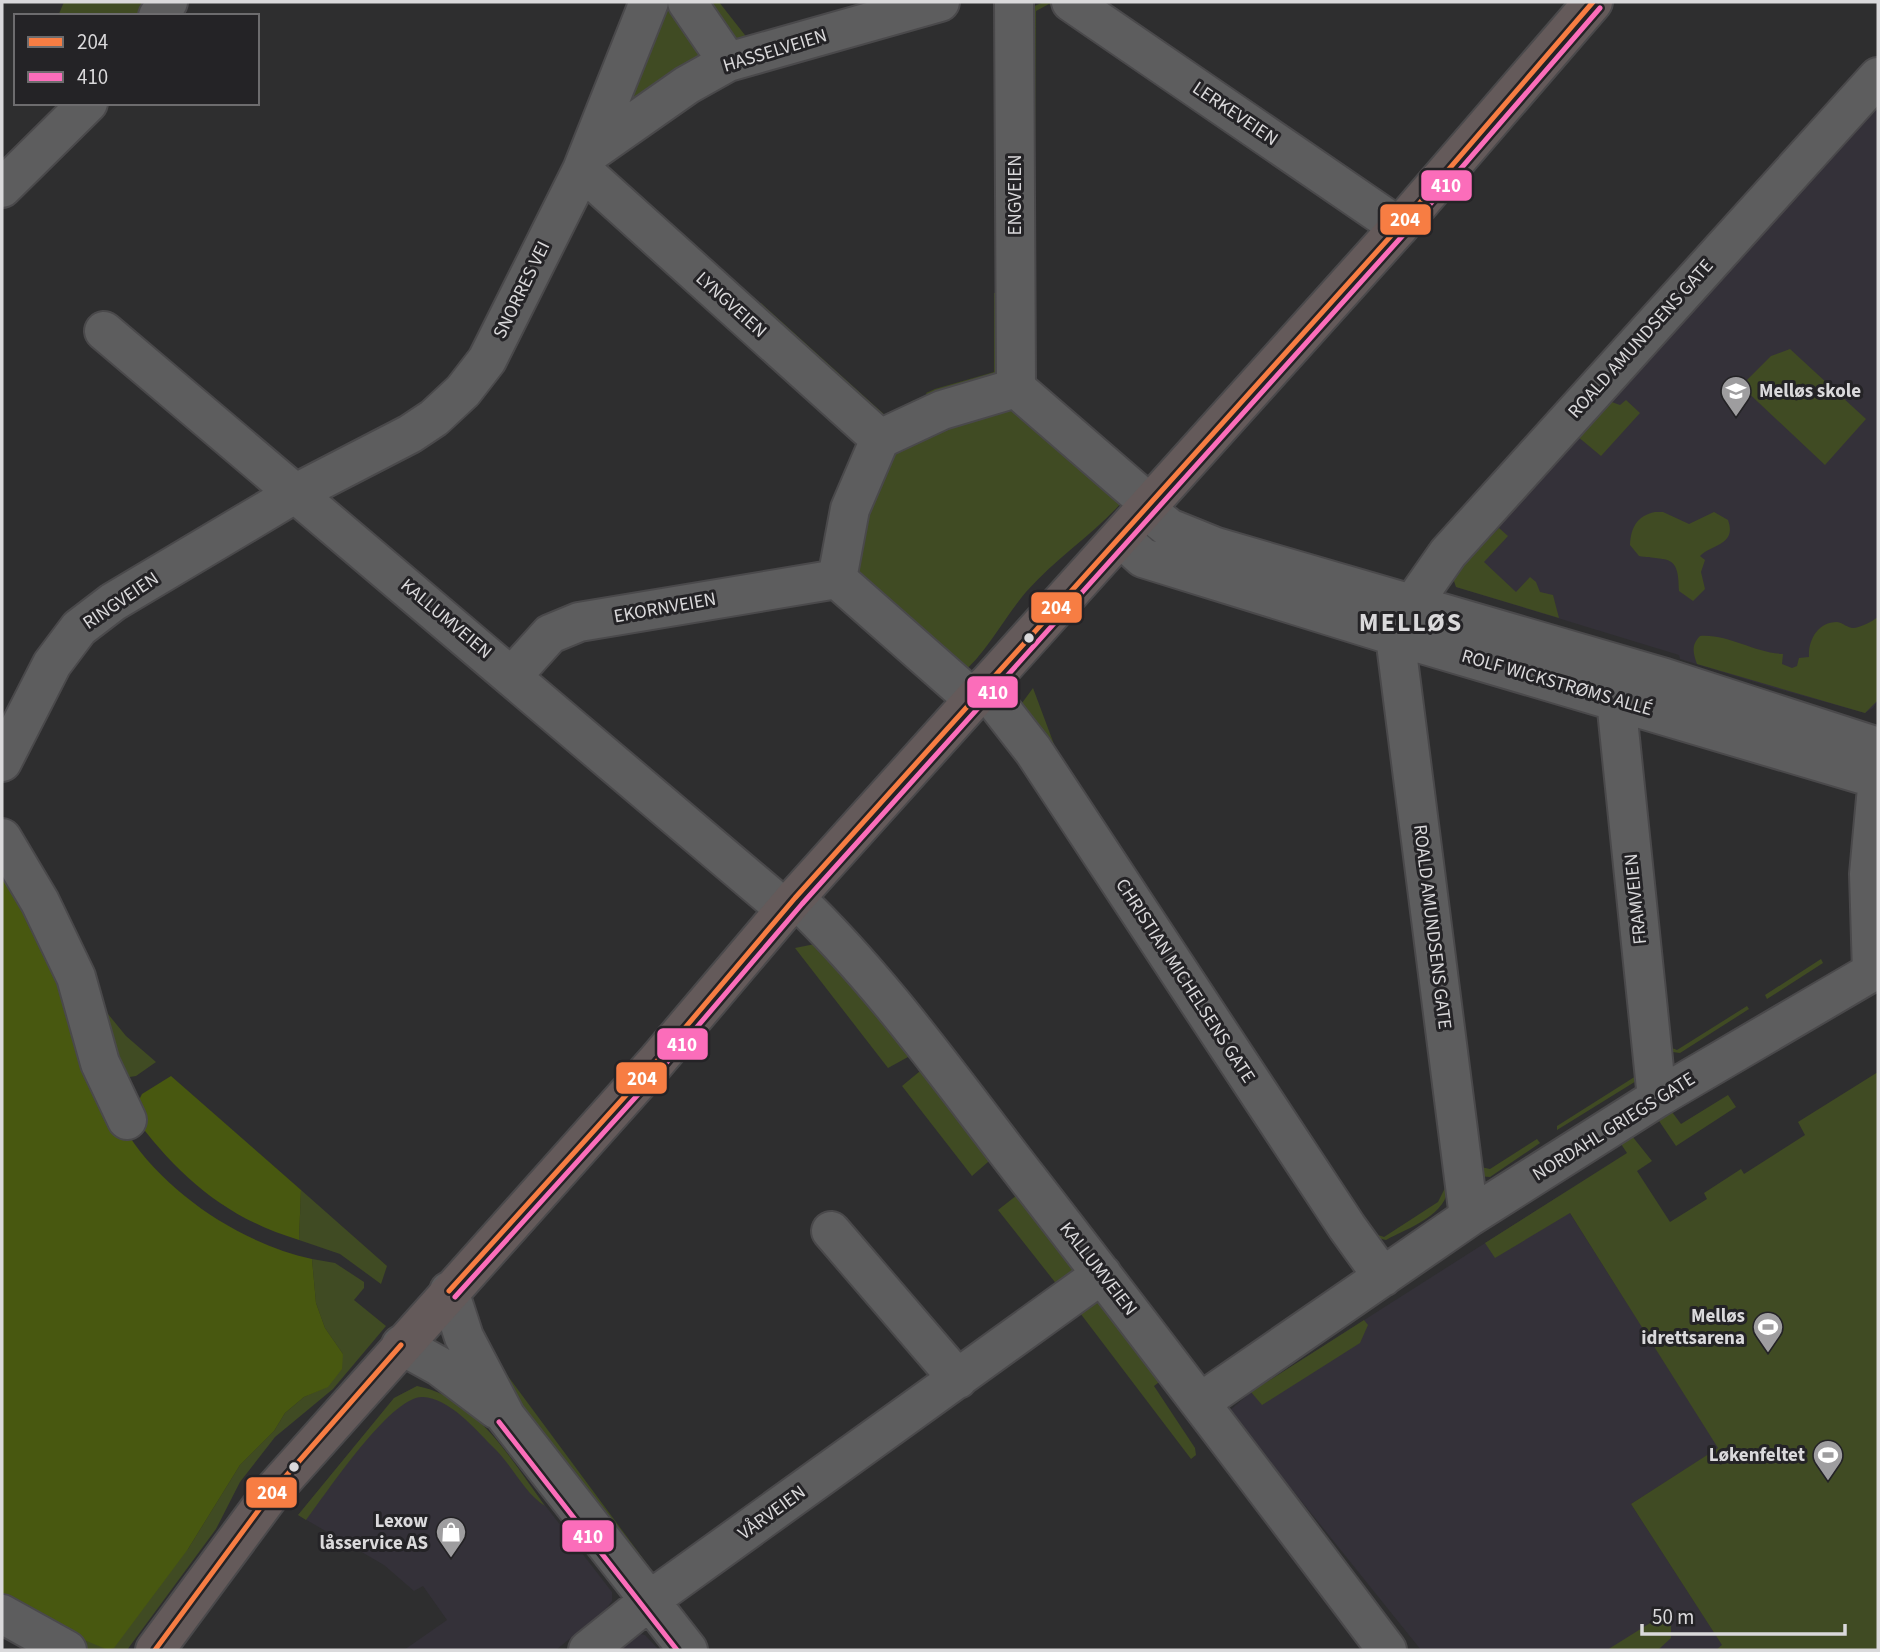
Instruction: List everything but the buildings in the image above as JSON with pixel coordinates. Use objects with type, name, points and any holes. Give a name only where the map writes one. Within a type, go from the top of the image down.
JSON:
[{"type":"main road","points":[[155,1650],[272,1492],[656,1062],[791,904],[1121,538],[1142,501],[1399,227],[1592,2]]},
{"type":"street","name":"SNORRES VEI","points":[[296,493],[410,434],[434,418],[463,391],[487,360],[586,162],[649,2]]},
{"type":"street","points":[[687,2],[728,62]]},
{"type":"street","name":"HASSELVEIEN","points":[[586,162],[687,85],[728,62],[940,2]]},
{"type":"street","name":"ENGVEIEN","points":[[1014,2],[1016,388]]},
{"type":"street","name":"LERKEVEIEN","points":[[1071,2],[1399,227]]},
{"type":"street","name":"ROALD AMUNDSENS GATE","points":[[1469,1217],[1403,621],[1448,553],[1878,77]]},
{"type":"street","points":[[2,188],[86,105]]},
{"type":"street","name":"LYNGVEIEN","points":[[586,162],[880,439]]},
{"type":"street","name":"KALLUMVEIEN","points":[[104,331],[513,675],[791,904],[882,993],[1102,1274],[1387,1650]]},
{"type":"street","points":[[837,579],[850,509],[880,439],[942,410],[1016,388]]},
{"type":"street","name":"ROLF WICKSTRØMS ALLÉ","points":[[1016,388],[1169,528],[1403,621],[1616,700],[1878,778]]},
{"type":"street","name":"RINGVEIEN","points":[[2,762],[52,664],[79,628],[113,602],[296,493]]},
{"type":"street","name":"ROLF WICKSTRØMS ALLÉ","points":[[1121,538],[1143,558],[1403,621],[1665,678],[1878,747]]},
{"type":"street","name":"EKORNVEIEN","points":[[513,675],[550,634],[579,622],[837,579]]},
{"type":"street","name":"CHRISTIAN MICHELSENS GATE","points":[[837,579],[979,693],[1033,750],[1347,1227],[1383,1277]]},
{"type":"street","name":"FRAMVEIEN","points":[[1616,700],[1657,1098]]},
{"type":"street","name":"NORDAHL GRIEGS GATE","points":[[1200,1402],[1469,1217],[1657,1098],[1872,972],[1869,874],[1878,778]]},
{"type":"street","points":[[2,838],[40,902],[76,977],[100,1063],[127,1120]]},
{"type":"street","points":[[831,1231],[958,1379]]},
{"type":"street","name":"VÅRVEIEN","points":[[588,1650],[649,1600],[1102,1274]]},
{"type":"street","points":[[449,1291],[464,1337],[506,1417],[688,1650]]},
{"type":"street","points":[[401,1345],[439,1366],[506,1417]]},
{"type":"street","points":[[2,1614],[66,1650]]},
{"type":"shaded area","name":"Melløs skole","points":[[1878,95],[1878,700],[1873,708],[1865,713],[1774,688],[1680,659],[1679,655],[1456,587],[1452,575]]},
{"type":"shaded area","points":[[1559,1196],[1719,1448],[1631,1504],[1723,1646],[1716,1650],[1421,1650],[1229,1411],[1251,1392]]},
{"type":"shaded area","points":[[417,1386],[443,1394],[483,1425],[612,1592],[612,1601],[606,1609],[556,1650],[404,1650],[447,1620],[423,1586],[414,1591],[384,1565],[298,1515],[394,1398]]},
{"type":"shaded area","points":[[636,1633],[645,1635],[659,1650],[608,1650]]},
{"type":"green space","points":[[64,2],[157,2],[148,14],[59,14]]},
{"type":"green space","points":[[662,2],[679,2],[710,57],[625,112]]},
{"type":"green space","points":[[701,2],[719,2],[748,39],[738,42],[724,38]]},
{"type":"green space","points":[[1053,2],[1153,75],[1049,4],[1036,11],[1035,154],[1028,153],[1032,7]]},
{"type":"green space","points":[[994,293],[999,293],[998,376],[931,403],[926,393],[994,372]]},
{"type":"green space","points":[[761,303],[886,416],[914,400],[917,407],[880,421],[756,311]]},
{"type":"green space","points":[[1790,349],[1866,419],[1825,465],[1741,386],[1771,356]]},
{"type":"green space","points":[[1005,400],[1124,500],[1026,592],[978,657],[959,676],[855,576],[855,550],[890,452]]},
{"type":"green space","points":[[1626,400],[1640,413],[1601,456],[1577,436],[1609,401],[1620,405]]},
{"type":"green space","points":[[1655,512],[1663,512],[1689,524],[1714,512],[1728,520],[1730,528],[1726,539],[1700,556],[1705,560],[1701,572],[1705,589],[1693,601],[1679,591],[1677,570],[1670,561],[1639,556],[1630,545],[1639,519]]},
{"type":"green space","points":[[1499,528],[1508,536],[1484,562],[1516,592],[1530,577],[1536,582],[1540,592],[1553,595],[1559,618],[1456,587],[1452,575]]},
{"type":"green space","points":[[1878,617],[1878,700],[1865,713],[1697,664],[1695,656],[1694,646],[1697,639],[1700,636],[1711,636],[1783,654],[1782,664],[1792,668],[1797,666],[1799,658],[1809,657],[1812,638],[1824,625],[1837,622],[1856,628]]},
{"type":"green space","points":[[1033,688],[1058,755],[1023,715],[1022,703]]},
{"type":"green space","points":[[2,850],[129,1136],[164,1178],[209,1214],[260,1242],[312,1259],[316,1303],[325,1328],[343,1354],[342,1369],[328,1387],[304,1397],[285,1413],[274,1431],[240,1465],[188,1549],[114,1648],[108,1650],[2,1605]]},
{"type":"green space","points":[[820,943],[912,1047],[908,1057],[888,1068],[795,948]]},
{"type":"green space","points":[[1821,959],[1823,963],[1767,999],[1765,995]]},
{"type":"green space","points":[[99,1003],[126,1036],[156,1062],[136,1076],[123,1078]]},
{"type":"green space","points":[[1747,1006],[1749,1009],[1680,1053],[1665,1051],[1665,1045],[1677,1050]]},
{"type":"green space","points":[[925,1067],[996,1155],[972,1176],[902,1086]]},
{"type":"green space","name":"Melløs idrettsarena","points":[[1878,1072],[1878,1650],[1716,1650],[1722,1645],[1631,1504],[1718,1448],[1570,1213],[1495,1258],[1485,1243],[1627,1153],[1613,1132],[1624,1126],[1652,1161],[1637,1171],[1670,1222],[1707,1199],[1704,1193],[1741,1169],[1744,1174],[1805,1135],[1798,1122]]},
{"type":"green space","points":[[171,1076],[301,1190],[299,1240],[272,1231],[226,1207],[185,1175],[149,1136],[132,1114],[142,1094]]},
{"type":"green space","points":[[1636,1076],[1641,1078],[1557,1130],[1557,1126]]},
{"type":"green space","points":[[1728,1095],[1736,1107],[1676,1146],[1653,1112],[1666,1104],[1681,1124]]},
{"type":"green space","points":[[1537,1139],[1540,1143],[1490,1177],[1477,1176],[1476,1166],[1490,1169]]},
{"type":"green space","points":[[1448,1182],[1443,1203],[1427,1218],[1386,1240],[1368,1236],[1369,1232],[1384,1237],[1438,1202]]},
{"type":"green space","points":[[301,1190],[387,1266],[381,1284],[340,1254],[299,1240]]},
{"type":"green space","points":[[1022,1191],[1082,1263],[1058,1286],[998,1210]]},
{"type":"green space","points":[[312,1259],[335,1263],[364,1282],[364,1288],[354,1300],[386,1326],[333,1389],[275,1437],[240,1482],[216,1529],[127,1650],[81,1650],[63,1631],[188,1549],[240,1465],[274,1431],[285,1413],[304,1397],[328,1386],[343,1354],[325,1328],[316,1303]]},
{"type":"green space","points":[[1094,1302],[1105,1304],[1167,1376],[1154,1386],[1195,1448],[1196,1455],[1191,1459],[1077,1309]]},
{"type":"green space","points":[[1364,1320],[1368,1325],[1360,1343],[1262,1405],[1251,1392]]},
{"type":"green space","points":[[496,1374],[507,1375],[656,1576],[643,1569]]},
{"type":"green space","points":[[417,1386],[438,1392],[475,1417],[506,1451],[545,1506],[531,1494],[478,1431],[452,1408],[423,1397],[410,1401],[377,1428],[306,1520],[298,1515],[394,1398]]},
{"type":"green space","points":[[1671,1610],[1671,1638],[1658,1650],[1607,1650]]},
{"type":"transit line","name":"204","points":[[449,1291],[656,1062],[795,898],[1399,227],[1593,2]]},
{"type":"transit line","name":"410","points":[[455,1297],[662,1068],[802,904],[1405,233],[1600,8]]},
{"type":"transit line","name":"204","points":[[155,1650],[272,1492],[401,1345]]},
{"type":"transit line","name":"410","points":[[499,1422],[677,1650]]},
{"type":"place","name":"Melløs skole","points":[[1736,418]]},
{"type":"place","name":"Melløs idrettsarena","points":[[1768,1354]]},
{"type":"place","name":"Løkenfeltet","points":[[1828,1482]]},
{"type":"place","name":"Lexow låsservice AS","points":[[451,1559]]},
{"type":"district","name":"MELLØS","points":[[1411,622]]}]
